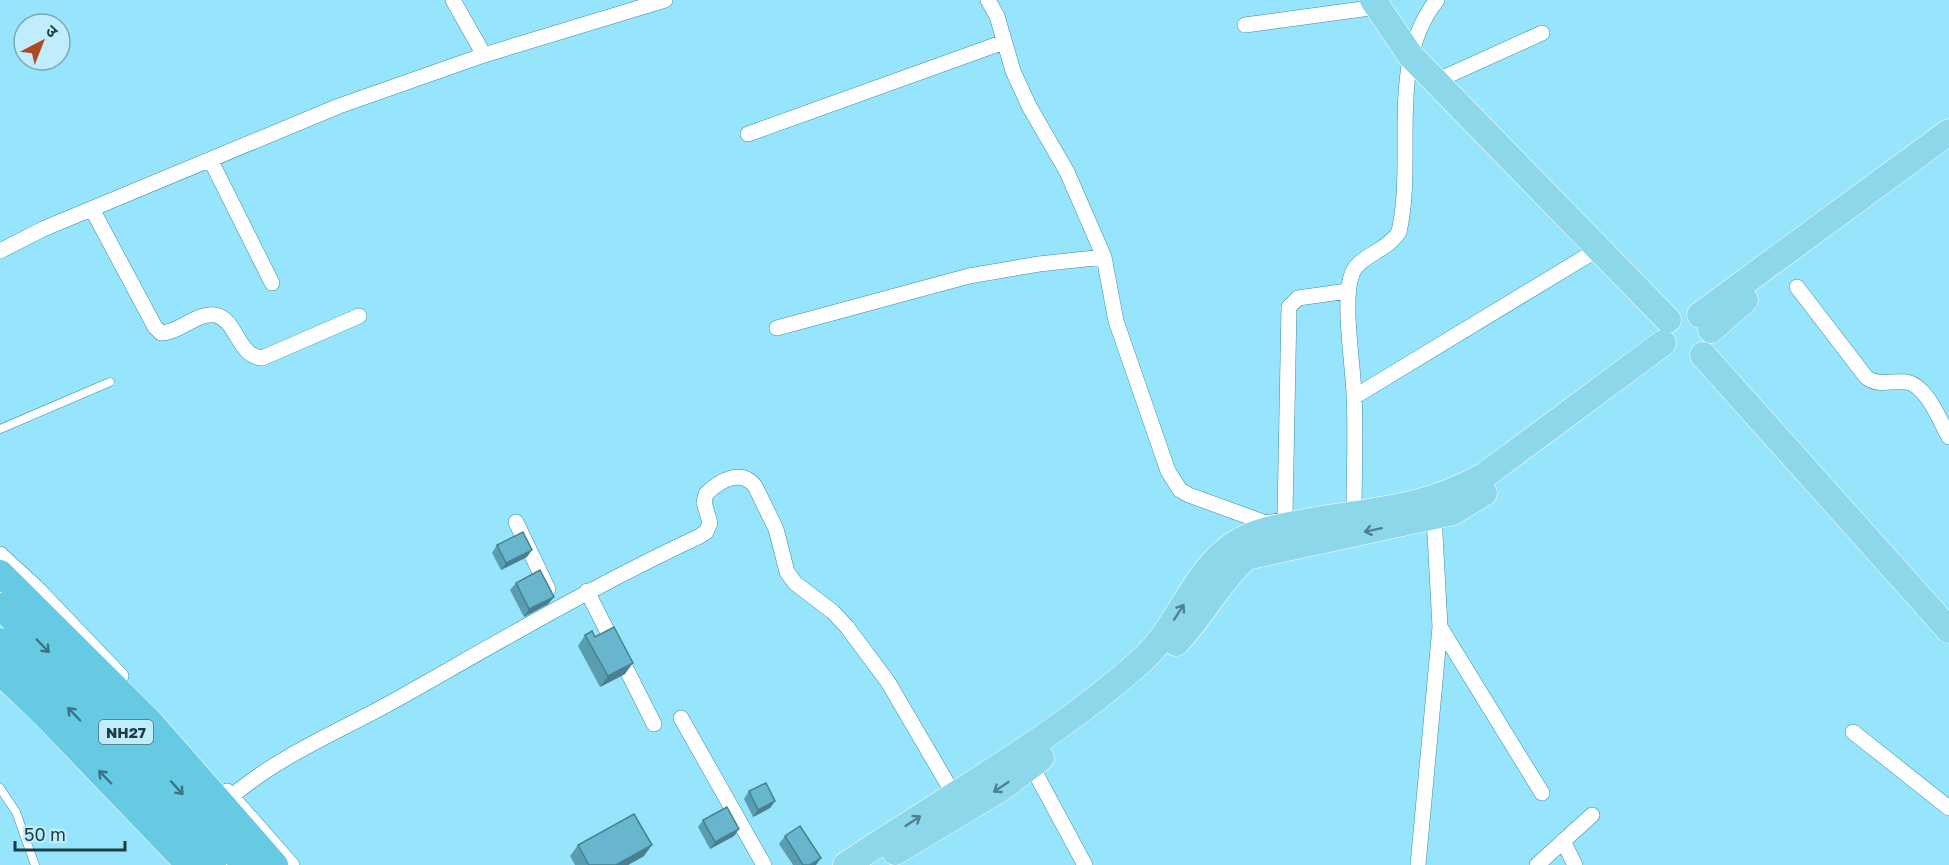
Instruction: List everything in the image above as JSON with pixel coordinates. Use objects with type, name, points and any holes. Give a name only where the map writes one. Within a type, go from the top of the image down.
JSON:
[{"type":"highway","points":[[0,573],[151,723],[275,865]]},
{"type":"highway","name":"NH27","points":[[0,606],[139,745],[244,865]]},
{"type":"highway","name":"NH27","points":[[0,641],[76,714],[213,865]]},
{"type":"highway","points":[[0,672],[44,714],[189,865]]},
{"type":"main road","points":[[875,865],[1003,787],[1130,689],[1187,632],[1226,576],[1246,557],[1453,512],[1509,478],[1668,339],[1683,311],[1705,322],[1711,340],[1702,355],[1685,360],[1668,339],[1600,248],[1410,55],[1375,3]]},
{"type":"main road","points":[[1705,322],[1949,132]]},
{"type":"main road","points":[[1705,322],[1745,301],[1949,151]]},
{"type":"main road","points":[[846,865],[1024,752],[1144,659],[1159,642],[1212,562],[1226,549],[1245,538],[1276,528],[1431,501],[1459,491],[1485,475],[1668,339]]},
{"type":"main road","points":[[1702,355],[1949,630]]},
{"type":"street","points":[[453,0],[484,55]]},
{"type":"street","points":[[0,252],[43,229],[212,161],[339,105],[628,5],[665,0]]},
{"type":"street","points":[[988,0],[997,16],[1013,71],[1029,106],[1067,172],[1104,256],[1116,321],[1173,481],[1189,495],[1266,523],[1283,520],[1285,515],[1289,307],[1298,298],[1348,291]]},
{"type":"street","points":[[1354,514],[1354,397],[1348,291],[1356,266],[1388,247],[1399,232],[1410,55],[1424,16],[1437,0]]},
{"type":"street","points":[[1245,25],[1375,3]]},
{"type":"street","points":[[1436,81],[1542,33]]},
{"type":"street","points":[[748,134],[1004,42]]},
{"type":"street","points":[[212,161],[272,283]]},
{"type":"street","points":[[92,209],[155,327],[161,333],[169,333],[207,316],[216,315],[223,320],[248,353],[262,358],[359,316]]},
{"type":"street","points":[[1354,397],[1600,248]]},
{"type":"street","points":[[777,328],[969,276],[1104,256]]},
{"type":"street","points":[[1797,287],[1866,377],[1873,382],[1914,384],[1921,390],[1949,437]]},
{"type":"street","points":[[232,796],[269,767],[399,698],[556,608],[706,532],[710,523],[704,502],[705,494],[735,476],[746,477],[755,486],[776,529],[787,572],[795,583],[847,627],[888,682],[954,795]]},
{"type":"street","points":[[1418,865],[1440,627],[1434,516]]},
{"type":"street","points":[[516,522],[556,608]]},
{"type":"street","points":[[0,554],[36,587],[232,796],[292,865]]},
{"type":"street","points":[[588,591],[654,724]]},
{"type":"street","points":[[1440,627],[1542,793]]},
{"type":"street","points":[[681,718],[764,865]]},
{"type":"street","points":[[1853,732],[1949,808]]},
{"type":"street","points":[[1031,765],[1085,865]]},
{"type":"street","points":[[1537,865],[1593,815]]},
{"type":"street","points":[[1563,841],[1575,865]]},
{"type":"lane","points":[[0,429],[110,382]]},
{"type":"lane","points":[[0,788],[16,812],[35,865]]},
{"type":"building","points":[[523,532],[532,550],[506,563],[497,545]]},
{"type":"building","points":[[540,570],[554,597],[529,609],[516,583]]},
{"type":"building","points":[[614,627],[633,663],[608,676],[585,635],[592,631],[595,637]]},
{"type":"building","points":[[766,783],[775,801],[758,810],[749,791]]},
{"type":"building","points":[[727,807],[739,829],[715,842],[703,820]]},
{"type":"building","points":[[634,814],[652,845],[616,865],[589,865],[578,845]]},
{"type":"building","points":[[800,826],[821,858],[810,865],[803,865],[785,836]]}]
